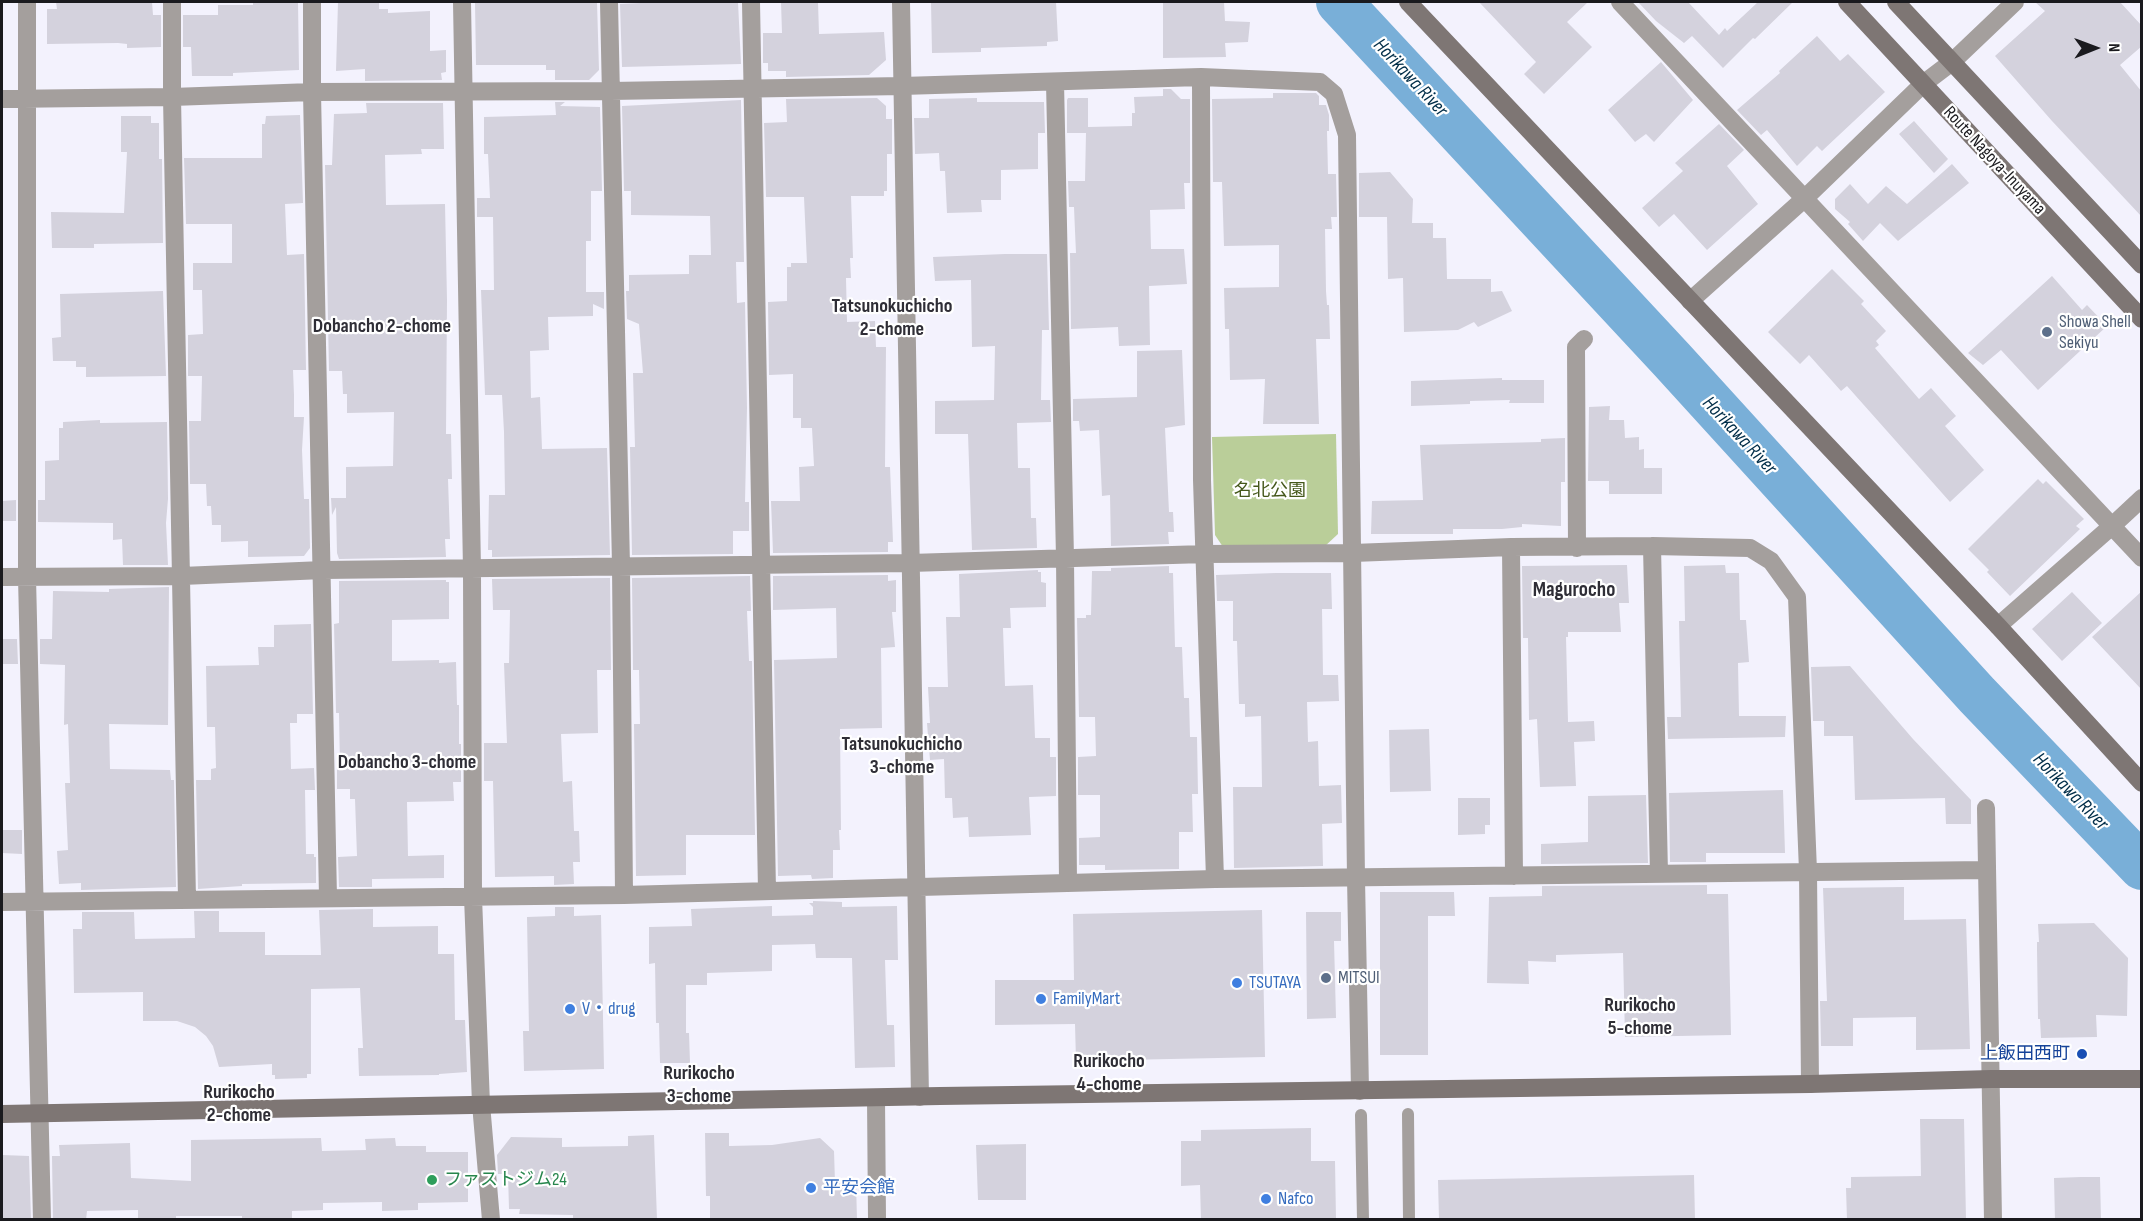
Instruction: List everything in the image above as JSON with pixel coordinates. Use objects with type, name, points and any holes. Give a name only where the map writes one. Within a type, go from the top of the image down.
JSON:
[{"type":"street","points":[[27,2],[27,578],[42,1220]]},
{"type":"street","points":[[172,2],[171,98],[187,900]]},
{"type":"street","points":[[312,2],[328,897]]},
{"type":"street","points":[[462,2],[472,570],[473,897],[481,1104],[492,1220]]},
{"type":"street","points":[[609,2],[621,566],[624,895]]},
{"type":"street","points":[[751,2],[767,891]]},
{"type":"street","points":[[901,2],[920,1097]]},
{"type":"street","points":[[1408,2],[1998,626],[2142,783]]},
{"type":"street","points":[[1620,2],[2142,558]]},
{"type":"street","name":"Route Nagoya-Inuyama","points":[[1847,2],[2142,319]]},
{"type":"street","name":"Route Nagoya-Inuyama","points":[[1896,2],[2142,265]]},
{"type":"street","points":[[1690,301],[1804,199],[1923,84],[1952,62],[2015,2]]},
{"type":"street","points":[[2,99],[171,98],[312,92],[611,91],[902,86],[1202,77],[1320,82],[1334,94],[1347,135],[1360,1091]]},
{"type":"street","points":[[1202,77],[1202,480],[1215,879]]},
{"type":"street","points":[[1055,82],[1065,558],[1068,882]]},
{"type":"street","points":[[1577,548],[1576,347],[1584,339]]},
{"type":"street","points":[[1998,626],[2142,498]]},
{"type":"street","points":[[1652,546],[1659,874]]},
{"type":"street","points":[[1511,547],[1514,876]]},
{"type":"street","points":[[2,577],[182,576],[323,570],[910,563],[1511,547],[1750,548],[1771,561],[1797,597],[1808,871],[1810,1084]]},
{"type":"street","points":[[1986,807],[1993,1220]]},
{"type":"street","points":[[2,902],[624,895],[1215,879],[1986,870]]},
{"type":"street","points":[[2,1114],[481,1104],[1810,1084],[1991,1079],[2142,1079]]},
{"type":"street","points":[[876,1098],[877,1220]]},
{"type":"lane","points":[[1408,1114],[1409,1220]]},
{"type":"lane","points":[[1361,1115],[1363,1220]]},
{"type":"green space","name":"名北公園","points":[[1336,434],[1338,534],[1324,547],[1223,547],[1215,535],[1212,437]]},
{"type":"building","points":[[56,2],[152,2],[153,15],[161,15],[161,47],[127,48],[127,44],[118,43],[47,44],[47,9],[57,9]]},
{"type":"building","points":[[253,2],[298,2],[299,70],[233,73],[233,76],[192,76],[191,47],[183,47],[183,15],[218,15],[218,5],[253,5]]},
{"type":"building","points":[[338,2],[379,2],[379,9],[388,9],[388,13],[430,11],[430,51],[446,50],[446,72],[441,73],[442,80],[365,81],[365,69],[336,71]]},
{"type":"building","points":[[475,2],[597,2],[599,70],[589,80],[555,80],[555,70],[546,70],[546,65],[476,65]]},
{"type":"building","points":[[738,2],[741,64],[622,67],[620,4]]},
{"type":"building","points":[[781,2],[818,2],[819,34],[884,32],[886,60],[869,75],[786,77],[786,71],[768,71],[768,63],[763,63],[763,33],[782,33]]},
{"type":"building","points":[[931,2],[1056,2],[1058,41],[1047,42],[1047,46],[981,48],[981,52],[932,53]]},
{"type":"building","points":[[1163,2],[1224,2],[1225,21],[1250,22],[1248,42],[1225,43],[1226,57],[1163,58]]},
{"type":"building","points":[[1479,2],[1588,2],[1567,22],[1592,47],[1544,94],[1524,74],[1536,62]]},
{"type":"building","points":[[1638,2],[1688,2],[1719,35],[1725,28],[1727,31],[1758,2],[1793,2],[1723,68],[1692,36],[1684,43],[1656,21]]},
{"type":"building","points":[[2035,2],[2120,2],[2142,26],[2142,46],[2120,65],[2142,92],[2142,217],[1995,56],[2045,11]]},
{"type":"building","points":[[1817,36],[1840,61],[1848,54],[1885,92],[1822,151],[1817,146],[1797,166],[1767,130],[1761,135],[1737,110],[1780,73],[1779,71]]},
{"type":"building","points":[[1661,62],[1693,100],[1654,142],[1646,134],[1635,142],[1608,110]]},
{"type":"building","points":[[1163,89],[1171,89],[1181,99],[1190,99],[1190,183],[1184,183],[1185,209],[1150,210],[1151,249],[1184,249],[1187,284],[1149,286],[1150,345],[1119,346],[1118,327],[1071,329],[1070,253],[1076,253],[1074,207],[1069,207],[1068,181],[1085,181],[1086,133],[1067,133],[1067,100],[1068,98],[1088,98],[1088,127],[1132,126],[1132,113],[1135,113],[1134,97],[1163,96]]},
{"type":"building","points":[[1273,93],[1316,93],[1319,96],[1319,105],[1326,105],[1329,115],[1328,174],[1336,174],[1337,217],[1331,217],[1332,229],[1325,229],[1326,291],[1327,305],[1329,305],[1330,339],[1316,339],[1319,424],[1263,424],[1265,379],[1230,380],[1229,329],[1225,329],[1224,288],[1279,287],[1279,245],[1224,246],[1222,182],[1213,182],[1212,99],[1273,98]]},
{"type":"building","points":[[877,98],[886,106],[886,119],[892,119],[892,154],[887,154],[887,191],[884,191],[884,196],[851,196],[853,258],[850,258],[851,278],[846,278],[847,322],[875,321],[876,347],[886,347],[885,467],[890,467],[893,542],[888,542],[888,552],[773,553],[771,501],[800,501],[799,467],[814,466],[812,428],[801,428],[801,418],[793,418],[793,374],[769,375],[768,302],[787,301],[787,267],[791,267],[791,263],[807,263],[804,197],[766,197],[764,123],[787,122],[786,99]]},
{"type":"building","points":[[977,98],[977,102],[1044,102],[1045,133],[1038,133],[1038,169],[1001,170],[1001,200],[981,200],[982,212],[947,213],[945,171],[940,171],[939,153],[915,154],[914,118],[929,118],[929,99]]},
{"type":"building","points":[[741,100],[744,262],[736,262],[737,303],[745,302],[747,408],[745,502],[749,502],[749,531],[733,531],[733,554],[632,555],[630,447],[635,447],[633,373],[643,373],[639,324],[627,319],[626,291],[629,291],[629,275],[689,274],[689,255],[711,255],[710,216],[631,215],[631,191],[624,191],[622,106]]},
{"type":"building","points":[[555,102],[565,102],[560,106],[600,107],[602,191],[591,191],[591,241],[586,241],[586,292],[604,292],[604,309],[593,304],[593,316],[548,317],[549,350],[530,351],[531,398],[540,397],[542,449],[607,448],[610,555],[492,557],[492,550],[488,550],[489,495],[505,495],[504,432],[502,395],[485,395],[481,290],[494,290],[493,217],[477,217],[477,198],[490,198],[488,154],[484,154],[484,117],[556,115]]},
{"type":"building","points":[[366,103],[443,103],[444,149],[421,149],[422,154],[385,155],[386,205],[445,204],[446,434],[451,434],[452,479],[448,479],[450,539],[445,539],[446,557],[339,559],[337,553],[336,507],[332,515],[331,498],[346,498],[346,467],[393,466],[394,412],[347,413],[347,394],[343,394],[342,371],[329,371],[325,165],[332,165],[334,114],[367,113]]},
{"type":"building","points":[[300,115],[303,203],[285,204],[287,255],[304,254],[306,370],[293,370],[294,417],[304,417],[302,450],[304,499],[309,499],[310,548],[304,556],[248,557],[248,541],[221,542],[221,525],[212,525],[211,506],[207,506],[206,484],[190,484],[189,421],[201,421],[202,376],[188,376],[188,335],[203,334],[202,290],[193,290],[193,263],[232,263],[232,224],[186,224],[184,158],[262,158],[262,124],[265,124],[266,116]]},
{"type":"building","points":[[121,116],[151,116],[151,123],[159,123],[163,243],[94,244],[94,248],[52,248],[51,212],[124,213],[127,152],[121,152]]},
{"type":"building","points":[[1914,121],[1948,159],[1934,173],[1899,134]]},
{"type":"building","points":[[1719,124],[1744,150],[1727,166],[1758,204],[1707,250],[1674,214],[1659,227],[1642,208],[1683,171],[1675,163]]},
{"type":"building","points":[[1952,164],[1969,183],[1898,241],[1880,223],[1863,241],[1848,224],[1850,222],[1835,209],[1835,199],[1850,184],[1868,204],[1886,186],[1907,204]]},
{"type":"building","points":[[1390,172],[1413,199],[1412,223],[1433,223],[1433,238],[1446,238],[1447,279],[1491,279],[1491,292],[1502,291],[1512,311],[1478,327],[1474,322],[1458,330],[1404,332],[1403,278],[1388,279],[1387,217],[1359,217],[1359,173]]},
{"type":"building","points":[[1047,254],[1049,330],[1042,330],[1041,400],[1050,400],[1051,422],[1017,423],[1018,468],[1030,468],[1031,518],[1036,518],[1037,548],[972,550],[968,434],[935,434],[935,401],[994,400],[995,346],[972,347],[971,280],[935,281],[933,257]]},
{"type":"building","points":[[1832,269],[1864,301],[1861,304],[1886,331],[1876,341],[1879,345],[1875,348],[1919,399],[1931,388],[1956,416],[1945,426],[1984,470],[1950,502],[1847,386],[1841,391],[1809,355],[1800,364],[1768,332]]},
{"type":"building","points":[[2052,276],[2082,310],[2087,305],[2107,326],[2038,390],[2001,350],[1983,365],[1968,353]]},
{"type":"building","points":[[163,291],[166,376],[86,377],[86,367],[76,367],[76,361],[53,361],[52,338],[61,337],[60,294]]},
{"type":"building","points":[[1182,350],[1185,425],[1165,428],[1169,512],[1173,512],[1174,532],[1168,532],[1169,544],[1111,546],[1110,495],[1102,496],[1099,430],[1080,431],[1079,421],[1073,421],[1073,399],[1137,397],[1137,351]]},
{"type":"building","points":[[1502,378],[1502,380],[1544,380],[1544,403],[1509,403],[1510,400],[1411,406],[1411,381]]},
{"type":"building","points":[[1610,406],[1609,420],[1624,420],[1625,438],[1639,437],[1639,450],[1644,449],[1644,468],[1662,468],[1662,494],[1609,494],[1609,481],[1588,481],[1589,407]]},
{"type":"building","points":[[100,420],[100,423],[167,422],[168,565],[123,565],[122,539],[113,540],[113,523],[38,522],[38,500],[45,500],[45,461],[59,460],[59,428],[63,428],[63,422]]},
{"type":"building","points":[[1565,438],[1565,482],[1561,482],[1561,526],[1522,524],[1522,527],[1502,529],[1453,529],[1453,534],[1371,534],[1372,501],[1423,500],[1420,445],[1541,442],[1541,439]]},
{"type":"building","points":[[2038,479],[2043,484],[2046,481],[2084,519],[2076,526],[2080,529],[2010,596],[1968,549]]},
{"type":"building","points":[[16,500],[16,521],[2,521],[2,501]]},
{"type":"building","points":[[1627,565],[1629,603],[1619,603],[1621,632],[1568,632],[1568,637],[1566,637],[1568,722],[1594,721],[1595,741],[1574,742],[1576,786],[1540,787],[1537,719],[1529,720],[1528,638],[1523,638],[1522,566]]},
{"type":"building","points":[[1725,565],[1726,573],[1739,573],[1740,620],[1746,620],[1749,662],[1738,663],[1739,716],[1786,716],[1785,737],[1668,739],[1667,717],[1681,717],[1679,621],[1685,621],[1684,566]]},
{"type":"building","points":[[1169,566],[1169,573],[1173,573],[1175,647],[1182,647],[1184,698],[1189,698],[1190,737],[1197,737],[1198,794],[1192,794],[1193,832],[1179,832],[1179,869],[1105,870],[1105,865],[1079,865],[1079,838],[1100,837],[1100,795],[1078,795],[1078,757],[1096,756],[1095,717],[1079,717],[1077,618],[1086,618],[1086,615],[1091,615],[1092,571]]},
{"type":"building","points":[[1038,570],[1041,572],[1041,582],[1046,583],[1046,607],[1010,608],[1011,628],[1003,628],[1005,686],[1033,685],[1035,738],[1050,738],[1050,757],[1056,757],[1056,796],[1029,797],[1031,835],[969,837],[968,817],[953,818],[952,798],[945,798],[944,759],[930,760],[927,723],[930,723],[928,687],[948,687],[946,617],[960,617],[959,574]]},
{"type":"building","points":[[1331,573],[1332,609],[1322,609],[1323,675],[1338,675],[1339,701],[1307,702],[1308,742],[1318,741],[1319,786],[1341,785],[1342,823],[1322,824],[1323,866],[1234,868],[1233,787],[1262,787],[1261,716],[1245,717],[1245,704],[1239,704],[1237,641],[1233,641],[1233,601],[1217,601],[1216,575]]},
{"type":"building","points":[[888,575],[888,581],[896,580],[896,612],[892,612],[895,647],[881,648],[882,728],[840,729],[841,830],[839,830],[840,850],[833,850],[833,878],[812,879],[811,875],[778,876],[774,660],[837,658],[836,608],[773,610],[773,576]]},
{"type":"building","points":[[750,576],[751,611],[747,611],[749,661],[752,661],[755,835],[686,835],[686,875],[636,876],[634,724],[640,724],[639,670],[633,670],[632,578]]},
{"type":"building","points":[[610,578],[611,670],[597,670],[598,733],[561,734],[563,782],[572,781],[574,831],[579,831],[580,862],[573,862],[574,884],[554,885],[554,876],[495,877],[493,781],[484,781],[484,743],[507,743],[504,663],[509,663],[510,610],[493,610],[492,579]]},
{"type":"building","points":[[446,580],[449,582],[449,619],[392,620],[392,661],[456,662],[461,782],[453,782],[454,801],[407,802],[408,856],[444,855],[444,878],[372,879],[372,887],[339,887],[338,857],[357,856],[355,799],[350,799],[350,789],[337,789],[337,768],[340,768],[339,713],[336,713],[334,624],[339,623],[339,581]]},
{"type":"building","points":[[169,587],[168,725],[109,724],[110,769],[170,770],[171,780],[174,780],[176,887],[81,890],[81,883],[59,884],[57,851],[68,850],[65,783],[70,783],[68,724],[64,725],[65,665],[40,664],[40,639],[52,639],[53,591],[109,592],[109,589]]},
{"type":"building","points":[[2142,591],[2142,690],[2092,637]]},
{"type":"building","points":[[2072,592],[2102,623],[2062,661],[2032,629]]},
{"type":"building","points":[[311,624],[313,714],[297,714],[297,723],[290,723],[291,769],[314,768],[315,790],[305,790],[306,854],[314,854],[316,857],[316,883],[242,884],[242,886],[198,889],[196,780],[211,780],[211,769],[216,768],[215,727],[207,727],[206,666],[259,665],[258,647],[274,647],[274,625]]},
{"type":"building","points":[[2,639],[17,639],[18,664],[2,664]]},
{"type":"building","points":[[1850,666],[1913,739],[1971,800],[1971,824],[1946,824],[1945,798],[1855,800],[1853,736],[1824,736],[1824,721],[1813,721],[1811,667]]},
{"type":"building","points":[[1429,729],[1431,791],[1390,792],[1389,730]]},
{"type":"building","points":[[1783,790],[1785,853],[1706,853],[1706,862],[1670,862],[1669,793]]},
{"type":"building","points":[[1646,795],[1648,863],[1541,864],[1541,844],[1588,842],[1588,796]]},
{"type":"building","points":[[1458,798],[1490,798],[1490,825],[1485,825],[1485,834],[1458,835]]},
{"type":"building","points":[[2,830],[22,830],[22,854],[2,853]]},
{"type":"building","points":[[1707,885],[1707,894],[1728,894],[1731,1035],[1625,1037],[1623,953],[1556,955],[1556,962],[1528,961],[1529,984],[1487,983],[1489,897],[1542,896],[1542,886]]},
{"type":"building","points":[[1904,887],[1904,920],[1966,919],[1970,1049],[1916,1050],[1916,1017],[1853,1018],[1853,1046],[1821,1046],[1820,1001],[1827,1001],[1823,888]]},
{"type":"building","points":[[1380,892],[1454,892],[1455,916],[1428,916],[1428,1055],[1380,1055]]},
{"type":"building","points":[[813,901],[842,902],[842,907],[897,906],[898,960],[885,960],[887,1025],[894,1025],[895,1067],[855,1068],[852,958],[816,958],[815,944],[772,945],[772,971],[707,973],[707,985],[686,985],[686,1033],[689,1033],[690,1063],[660,1063],[659,1023],[656,1023],[655,963],[649,964],[649,927],[692,926],[691,909],[772,906],[772,916],[813,915],[813,907],[809,903]]},
{"type":"building","points":[[555,907],[574,907],[574,916],[601,915],[604,1069],[524,1071],[523,1031],[529,1031],[527,917],[555,916]]},
{"type":"building","points":[[373,909],[373,927],[438,926],[438,954],[454,954],[455,1020],[465,1020],[467,1072],[439,1075],[359,1076],[358,1048],[363,1048],[360,988],[311,989],[311,1074],[307,1074],[307,1078],[275,1079],[275,1075],[272,1075],[272,1064],[219,1067],[213,1046],[195,1027],[177,1021],[143,1021],[143,992],[74,993],[73,929],[82,929],[82,912],[134,912],[135,939],[195,938],[194,911],[219,911],[219,932],[265,932],[265,955],[321,955],[319,910]]},
{"type":"building","points":[[1262,910],[1265,1057],[1076,1061],[1075,1024],[995,1025],[995,980],[1074,980],[1073,914]]},
{"type":"building","points":[[1306,912],[1341,912],[1341,941],[1334,941],[1336,1018],[1307,1019]]},
{"type":"building","points":[[2094,923],[2128,958],[2127,1016],[2096,1015],[2097,1037],[2041,1038],[2040,1019],[2038,1019],[2038,924]]},
{"type":"building","points":[[1920,1119],[1964,1119],[1966,1220],[1847,1220],[1846,1188],[1851,1188],[1851,1177],[1921,1176]]},
{"type":"building","points":[[1311,1128],[1311,1161],[1335,1161],[1336,1220],[1201,1220],[1200,1185],[1181,1186],[1181,1141],[1201,1141],[1201,1130]]},
{"type":"building","points":[[705,1133],[729,1133],[729,1146],[772,1145],[820,1138],[834,1151],[835,1183],[856,1182],[857,1220],[710,1220],[710,1196],[706,1196]]},
{"type":"building","points":[[654,1135],[657,1220],[573,1220],[573,1215],[519,1214],[520,1209],[509,1209],[508,1174],[498,1174],[497,1155],[511,1137],[562,1138],[562,1147],[628,1146],[628,1136]]},
{"type":"building","points":[[321,1138],[322,1151],[366,1150],[365,1139],[395,1138],[396,1146],[426,1146],[426,1152],[468,1152],[468,1202],[418,1203],[418,1210],[382,1211],[382,1202],[323,1203],[323,1210],[292,1211],[292,1218],[242,1219],[242,1216],[176,1216],[176,1220],[138,1220],[138,1210],[87,1211],[86,1220],[53,1220],[52,1156],[60,1156],[59,1145],[130,1143],[131,1178],[191,1181],[191,1140]]},
{"type":"building","points":[[1026,1144],[1026,1200],[978,1200],[976,1145]]},
{"type":"building","points":[[2,1155],[29,1156],[31,1220],[2,1220]]},
{"type":"building","points":[[1694,1175],[1695,1220],[1439,1220],[1438,1180]]},
{"type":"building","points":[[2100,1177],[2101,1220],[2055,1220],[2054,1178]]},
{"type":"waterway","name":"Horikawa River","points":[[1339,2],[1672,360],[1977,695],[2142,867]]},
{"type":"place","name":"Showa Shell Sekiyu","points":[[2047,332]]},
{"type":"place","name":"MITSUI","points":[[1326,978]]},
{"type":"place","name":"TSUTAYA","points":[[1237,983]]},
{"type":"place","name":"FamilyMart","points":[[1041,999]]},
{"type":"place","name":"V・drug","points":[[570,1009]]},
{"type":"place","name":"上飯田西町","points":[[2082,1054]]},
{"type":"place","name":"ファストジム24","points":[[432,1180]]},
{"type":"place","name":"平安会館","points":[[811,1188]]},
{"type":"place","name":"Nafco","points":[[1266,1199]]},
{"type":"district","name":"Tatsunokuchicho 2-chome","points":[[892,318]]},
{"type":"district","name":"Dobancho 2-chome","points":[[382,327]]},
{"type":"district","name":"Magurocho","points":[[1574,591]]},
{"type":"district","name":"Tatsunokuchicho 3-chome","points":[[902,756]]},
{"type":"district","name":"Dobancho 3-chome","points":[[407,763]]},
{"type":"district","name":"Rurikocho 5-chome","points":[[1640,1018]]},
{"type":"district","name":"Rurikocho 4-chome","points":[[1109,1074]]},
{"type":"district","name":"Rurikocho 3-chome","points":[[699,1086]]},
{"type":"district","name":"Rurikocho 2-chome","points":[[239,1104]]}]
